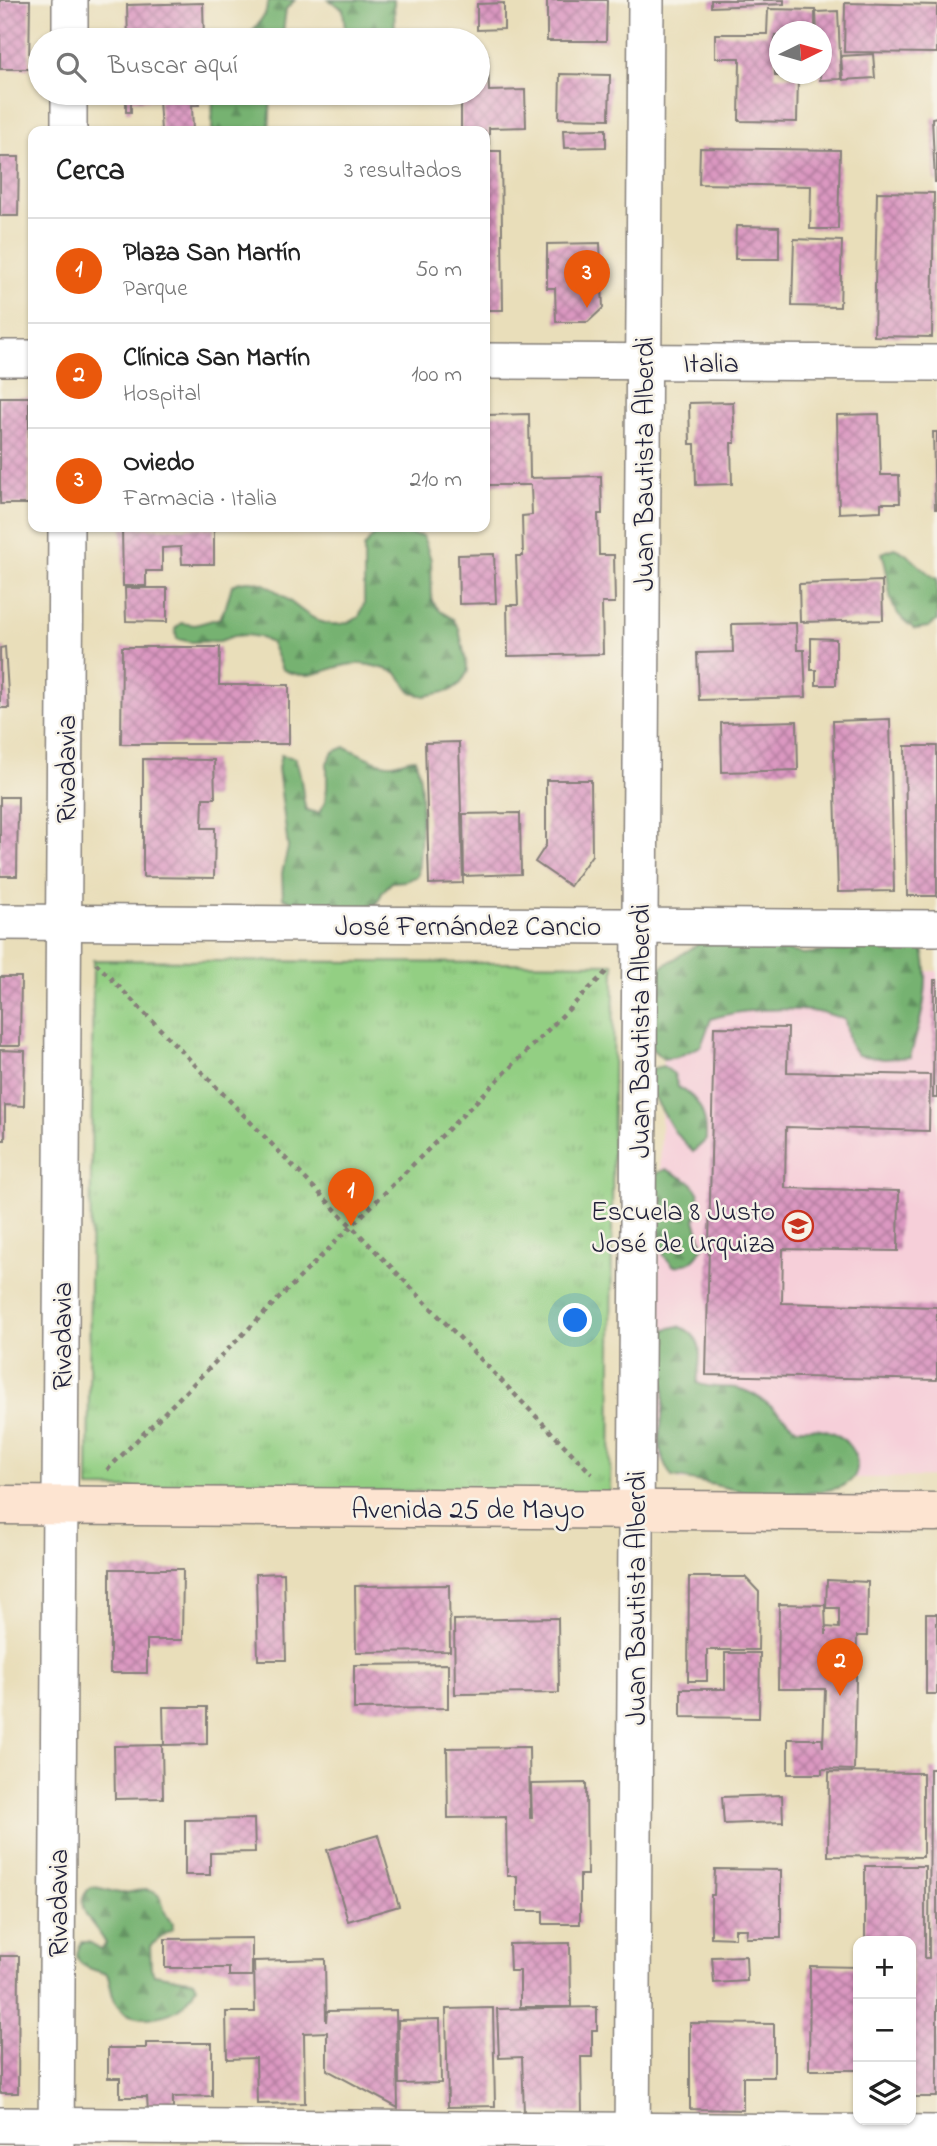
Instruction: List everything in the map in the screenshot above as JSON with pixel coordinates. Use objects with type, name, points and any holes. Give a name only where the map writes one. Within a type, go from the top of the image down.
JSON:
[{"type":"main road","name":"Avenida 25 de Mayo","points":[[0,1505],[937,1512]]},
{"type":"street","points":[[70,0],[70,28]]},
{"type":"street","name":"Juan Bautista Alberdi","points":[[632,2138],[646,0]]},
{"type":"street","points":[[69,105],[69,126]]},
{"type":"street","points":[[0,358],[28,358]]},
{"type":"street","name":"Italia","points":[[490,361],[937,363]]},
{"type":"street","name":"Rivadavia","points":[[56,2136],[66,532]]},
{"type":"street","name":"José Fernández Cancio","points":[[0,922],[937,928]]},
{"type":"street","points":[[0,2125],[56,2136],[632,2138],[937,2133]]},
{"type":"path","points":[[93,960],[600,1483]]},
{"type":"path","points":[[98,1478],[614,964]]},
{"type":"shaded area","name":"Escuela 8 Justo José de Urquiza","points":[[689,970],[937,971],[937,1477],[680,1481],[654,1453],[664,998]]},
{"type":"green space","points":[[269,0],[295,0],[286,9],[284,28],[255,28],[265,14]]},
{"type":"green space","points":[[329,0],[394,0],[395,28],[345,28],[343,9]]},
{"type":"green space","points":[[213,105],[270,105],[269,126],[212,126]]},
{"type":"green space","points":[[380,532],[423,536],[431,560],[432,601],[440,611],[453,619],[459,629],[468,671],[461,683],[450,691],[425,696],[412,693],[396,672],[366,664],[347,665],[312,674],[293,673],[282,669],[271,643],[259,637],[246,635],[220,641],[191,642],[177,639],[175,629],[181,623],[195,625],[220,618],[232,585],[249,581],[265,585],[323,623],[340,624],[359,617],[364,603],[364,548]]},
{"type":"green space","points":[[894,548],[906,554],[937,579],[937,621],[928,627],[915,629],[904,621],[892,604],[882,553]]},
{"type":"green space","points":[[345,747],[387,764],[415,759],[420,783],[418,876],[392,882],[383,891],[376,905],[364,910],[309,907],[283,898],[282,873],[288,848],[278,768],[281,755],[295,758],[306,810],[319,813],[325,802],[327,763],[333,752]]},
{"type":"green space","points":[[873,940],[912,942],[923,950],[925,990],[910,1057],[884,1059],[858,1055],[850,1045],[845,1020],[815,1012],[778,1009],[742,1012],[711,1019],[701,1046],[677,1057],[663,1059],[652,1049],[655,971],[700,943],[753,944],[804,954],[847,949]]},
{"type":"green space","points":[[93,960],[614,964],[610,1493],[88,1488]]},
{"type":"green space","points":[[663,1066],[674,1074],[678,1087],[686,1091],[701,1109],[706,1140],[693,1152],[674,1131],[645,1082],[650,1069]]},
{"type":"green space","points":[[666,1169],[692,1183],[699,1194],[695,1220],[703,1246],[692,1260],[674,1266],[664,1256],[661,1242],[649,1217],[652,1175]]},
{"type":"green space","points":[[679,1326],[694,1336],[698,1343],[700,1357],[697,1383],[745,1391],[761,1399],[797,1428],[834,1433],[848,1444],[856,1459],[857,1467],[851,1481],[825,1490],[769,1496],[672,1477],[659,1443],[664,1390],[657,1340],[666,1329]]},
{"type":"green space","points":[[91,1887],[121,1893],[149,1890],[157,1894],[173,1923],[172,1929],[150,1946],[151,1968],[154,1974],[193,1981],[196,1987],[182,2006],[156,2017],[140,2018],[126,2014],[115,2002],[107,1974],[82,1965],[77,1956],[82,1942],[89,1942],[101,1949],[106,1944],[84,1909],[85,1894]]},
{"type":"building","points":[[0,0],[30,0],[28,69],[0,69]]},
{"type":"building","points":[[547,0],[607,0],[606,41],[547,41]]},
{"type":"building","points":[[711,0],[784,0],[784,4],[711,7]]},
{"type":"building","points":[[203,3],[204,28],[128,28],[127,5]]},
{"type":"building","points":[[504,3],[504,29],[477,28],[477,4]]},
{"type":"building","points":[[845,3],[937,5],[937,53],[844,52]]},
{"type":"building","points":[[768,9],[815,10],[815,21],[769,21],[769,84],[798,84],[797,122],[739,121],[740,58],[715,58],[715,34],[767,34]]},
{"type":"building","points":[[838,11],[841,79],[832,79],[832,21],[816,21],[816,12]]},
{"type":"building","points":[[873,54],[875,78],[843,80],[841,56]]},
{"type":"building","points":[[560,74],[610,75],[609,119],[559,118]]},
{"type":"building","points":[[525,90],[526,127],[461,126],[461,105],[490,105],[490,91]]},
{"type":"building","points":[[126,105],[131,105],[131,112],[126,112]]},
{"type":"building","points":[[159,105],[192,105],[193,126],[161,126]]},
{"type":"building","points":[[937,117],[937,182],[935,182],[932,118]]},
{"type":"building","points":[[606,129],[606,147],[564,148],[563,130]]},
{"type":"building","points":[[700,148],[840,150],[838,229],[810,229],[811,186],[699,184]]},
{"type":"building","points":[[490,151],[501,151],[503,310],[490,310]]},
{"type":"building","points":[[0,157],[19,157],[18,216],[0,216]]},
{"type":"building","points":[[877,192],[934,193],[932,337],[874,336]]},
{"type":"building","points":[[736,226],[779,227],[779,259],[735,259]]},
{"type":"building","points":[[794,239],[842,241],[840,307],[792,306]]},
{"type":"building","points":[[600,243],[603,308],[588,322],[556,322],[555,288],[547,288],[547,244]]},
{"type":"building","points":[[0,397],[28,397],[28,504],[0,504]]},
{"type":"building","points":[[733,402],[735,443],[731,443],[732,484],[696,485],[695,444],[690,444],[689,403]]},
{"type":"building","points":[[529,414],[530,478],[601,476],[599,555],[614,555],[615,603],[602,603],[603,654],[508,656],[507,605],[518,605],[516,556],[523,556],[522,516],[532,515],[531,485],[490,485],[490,415]]},
{"type":"building","points":[[879,414],[881,475],[899,475],[900,503],[881,503],[881,511],[839,513],[837,415]]},
{"type":"building","points":[[933,432],[937,432],[937,509],[935,509]]},
{"type":"building","points":[[122,532],[214,532],[214,564],[182,564],[181,547],[162,548],[162,571],[146,571],[146,586],[123,586]]},
{"type":"building","points":[[494,554],[496,603],[459,604],[458,555]]},
{"type":"building","points":[[882,581],[883,620],[800,622],[799,584]]},
{"type":"building","points":[[125,588],[167,588],[167,622],[126,621]]},
{"type":"building","points":[[796,623],[797,650],[804,650],[806,697],[699,700],[697,653],[733,652],[732,624]]},
{"type":"building","points":[[811,638],[836,639],[836,685],[816,685],[816,670],[811,670]]},
{"type":"building","points":[[5,647],[9,708],[0,708],[0,648]]},
{"type":"building","points":[[122,647],[220,647],[219,685],[289,685],[289,744],[121,744]]},
{"type":"building","points":[[890,719],[894,891],[838,892],[833,721]]},
{"type":"building","points":[[797,721],[798,770],[722,772],[721,723]]},
{"type":"building","points":[[459,742],[463,883],[429,884],[425,743]]},
{"type":"building","points":[[905,746],[937,746],[937,896],[907,896]]},
{"type":"building","points":[[143,759],[214,760],[215,798],[203,798],[202,828],[215,828],[214,878],[143,877]]},
{"type":"building","points":[[546,780],[591,780],[592,855],[570,886],[535,862],[546,845]]},
{"type":"building","points":[[0,797],[18,797],[17,876],[0,876]]},
{"type":"building","points":[[520,813],[521,874],[464,876],[463,814]]},
{"type":"building","points":[[0,977],[21,977],[20,1046],[0,1046]]},
{"type":"building","points":[[934,980],[937,980],[937,1098],[933,1098]]},
{"type":"building","points":[[714,1027],[788,1028],[787,1072],[930,1075],[929,1131],[786,1127],[785,1188],[899,1191],[898,1251],[783,1249],[782,1303],[937,1307],[937,1380],[706,1375]]},
{"type":"building","points":[[0,1050],[25,1051],[24,1106],[5,1105],[5,1140],[0,1140]]},
{"type":"building","points":[[110,1569],[183,1569],[182,1640],[147,1640],[147,1673],[110,1673]]},
{"type":"building","points":[[284,1573],[286,1660],[258,1660],[256,1574]]},
{"type":"building","points":[[689,1577],[745,1577],[759,1592],[758,1650],[707,1650],[707,1681],[688,1681]]},
{"type":"building","points":[[827,1580],[868,1582],[867,1636],[857,1636],[854,1770],[822,1769],[822,1774],[788,1774],[788,1739],[822,1739],[823,1747],[825,1689],[778,1689],[779,1604],[825,1605],[826,1635],[826,1627],[839,1628],[839,1608],[826,1608]]},
{"type":"building","points":[[449,1585],[450,1651],[356,1652],[355,1586]]},
{"type":"building","points":[[926,1614],[937,1614],[937,1694],[926,1694]]},
{"type":"building","points":[[558,1618],[559,1693],[455,1694],[454,1620]]},
{"type":"building","points":[[725,1653],[760,1653],[759,1718],[681,1717],[681,1689],[725,1689]]},
{"type":"building","points":[[448,1664],[448,1708],[354,1709],[354,1665]]},
{"type":"building","points":[[163,1707],[207,1707],[207,1744],[164,1745]]},
{"type":"building","points":[[162,1745],[163,1798],[115,1799],[114,1746]]},
{"type":"building","points":[[529,1747],[530,1818],[531,1784],[586,1783],[587,1875],[580,1875],[580,1924],[543,1924],[543,1911],[517,1911],[517,1876],[507,1876],[506,1817],[448,1818],[447,1748]]},
{"type":"building","points":[[930,1769],[937,1769],[937,2097],[916,2097],[916,1936],[865,1936],[865,1866],[925,1866],[925,1958],[929,1958]]},
{"type":"building","points":[[829,1772],[923,1773],[923,1857],[828,1856]]},
{"type":"building","points":[[782,1795],[783,1822],[724,1824],[722,1797]]},
{"type":"building","points":[[254,1819],[255,1852],[210,1853],[210,1875],[185,1875],[185,1820]]},
{"type":"building","points":[[378,1835],[399,1906],[348,1921],[327,1850]]},
{"type":"building","points":[[715,1869],[781,1870],[781,1938],[746,1938],[747,1929],[735,1929],[735,1938],[711,1937],[711,1895],[714,1895]]},
{"type":"building","points":[[252,1938],[252,1976],[229,1976],[229,1968],[165,1968],[165,1939]]},
{"type":"building","points":[[570,1943],[571,2007],[520,2007],[520,1971],[510,1971],[509,1944]]},
{"type":"building","points":[[0,1956],[19,1956],[18,2093],[0,2093]]},
{"type":"building","points":[[746,1956],[747,1981],[714,1983],[712,1957]]},
{"type":"building","points":[[325,1959],[326,2022],[327,2011],[396,2010],[398,2108],[327,2070],[327,2032],[304,2033],[305,2103],[257,2104],[256,2058],[227,2059],[226,2012],[255,2012],[254,1961]]},
{"type":"building","points":[[810,1966],[853,1967],[853,2070],[809,2070]]},
{"type":"building","points":[[597,2007],[597,2030],[592,2030],[592,2057],[581,2057],[582,2113],[524,2113],[522,2057],[499,2058],[497,2009]]},
{"type":"building","points":[[493,2008],[495,2106],[448,2107],[446,2009]]},
{"type":"building","points":[[440,2019],[441,2083],[399,2084],[398,2020]]},
{"type":"building","points":[[690,2023],[774,2024],[774,2077],[743,2077],[743,2110],[690,2109]]},
{"type":"building","points":[[146,2043],[212,2043],[212,2096],[173,2097],[173,2112],[148,2112],[147,2097],[120,2097],[120,2078],[108,2078],[108,2048],[146,2048]]},
{"type":"place","name":"Oviedo","points":[[587,308]]},
{"type":"place","name":"Plaza San Martín","points":[[351,1226]]},
{"type":"place","name":"Escuela 8 Justo José de Urquiza","points":[[798,1226]]},
{"type":"place","name":"Clínica San Martín","points":[[840,1696]]}]
